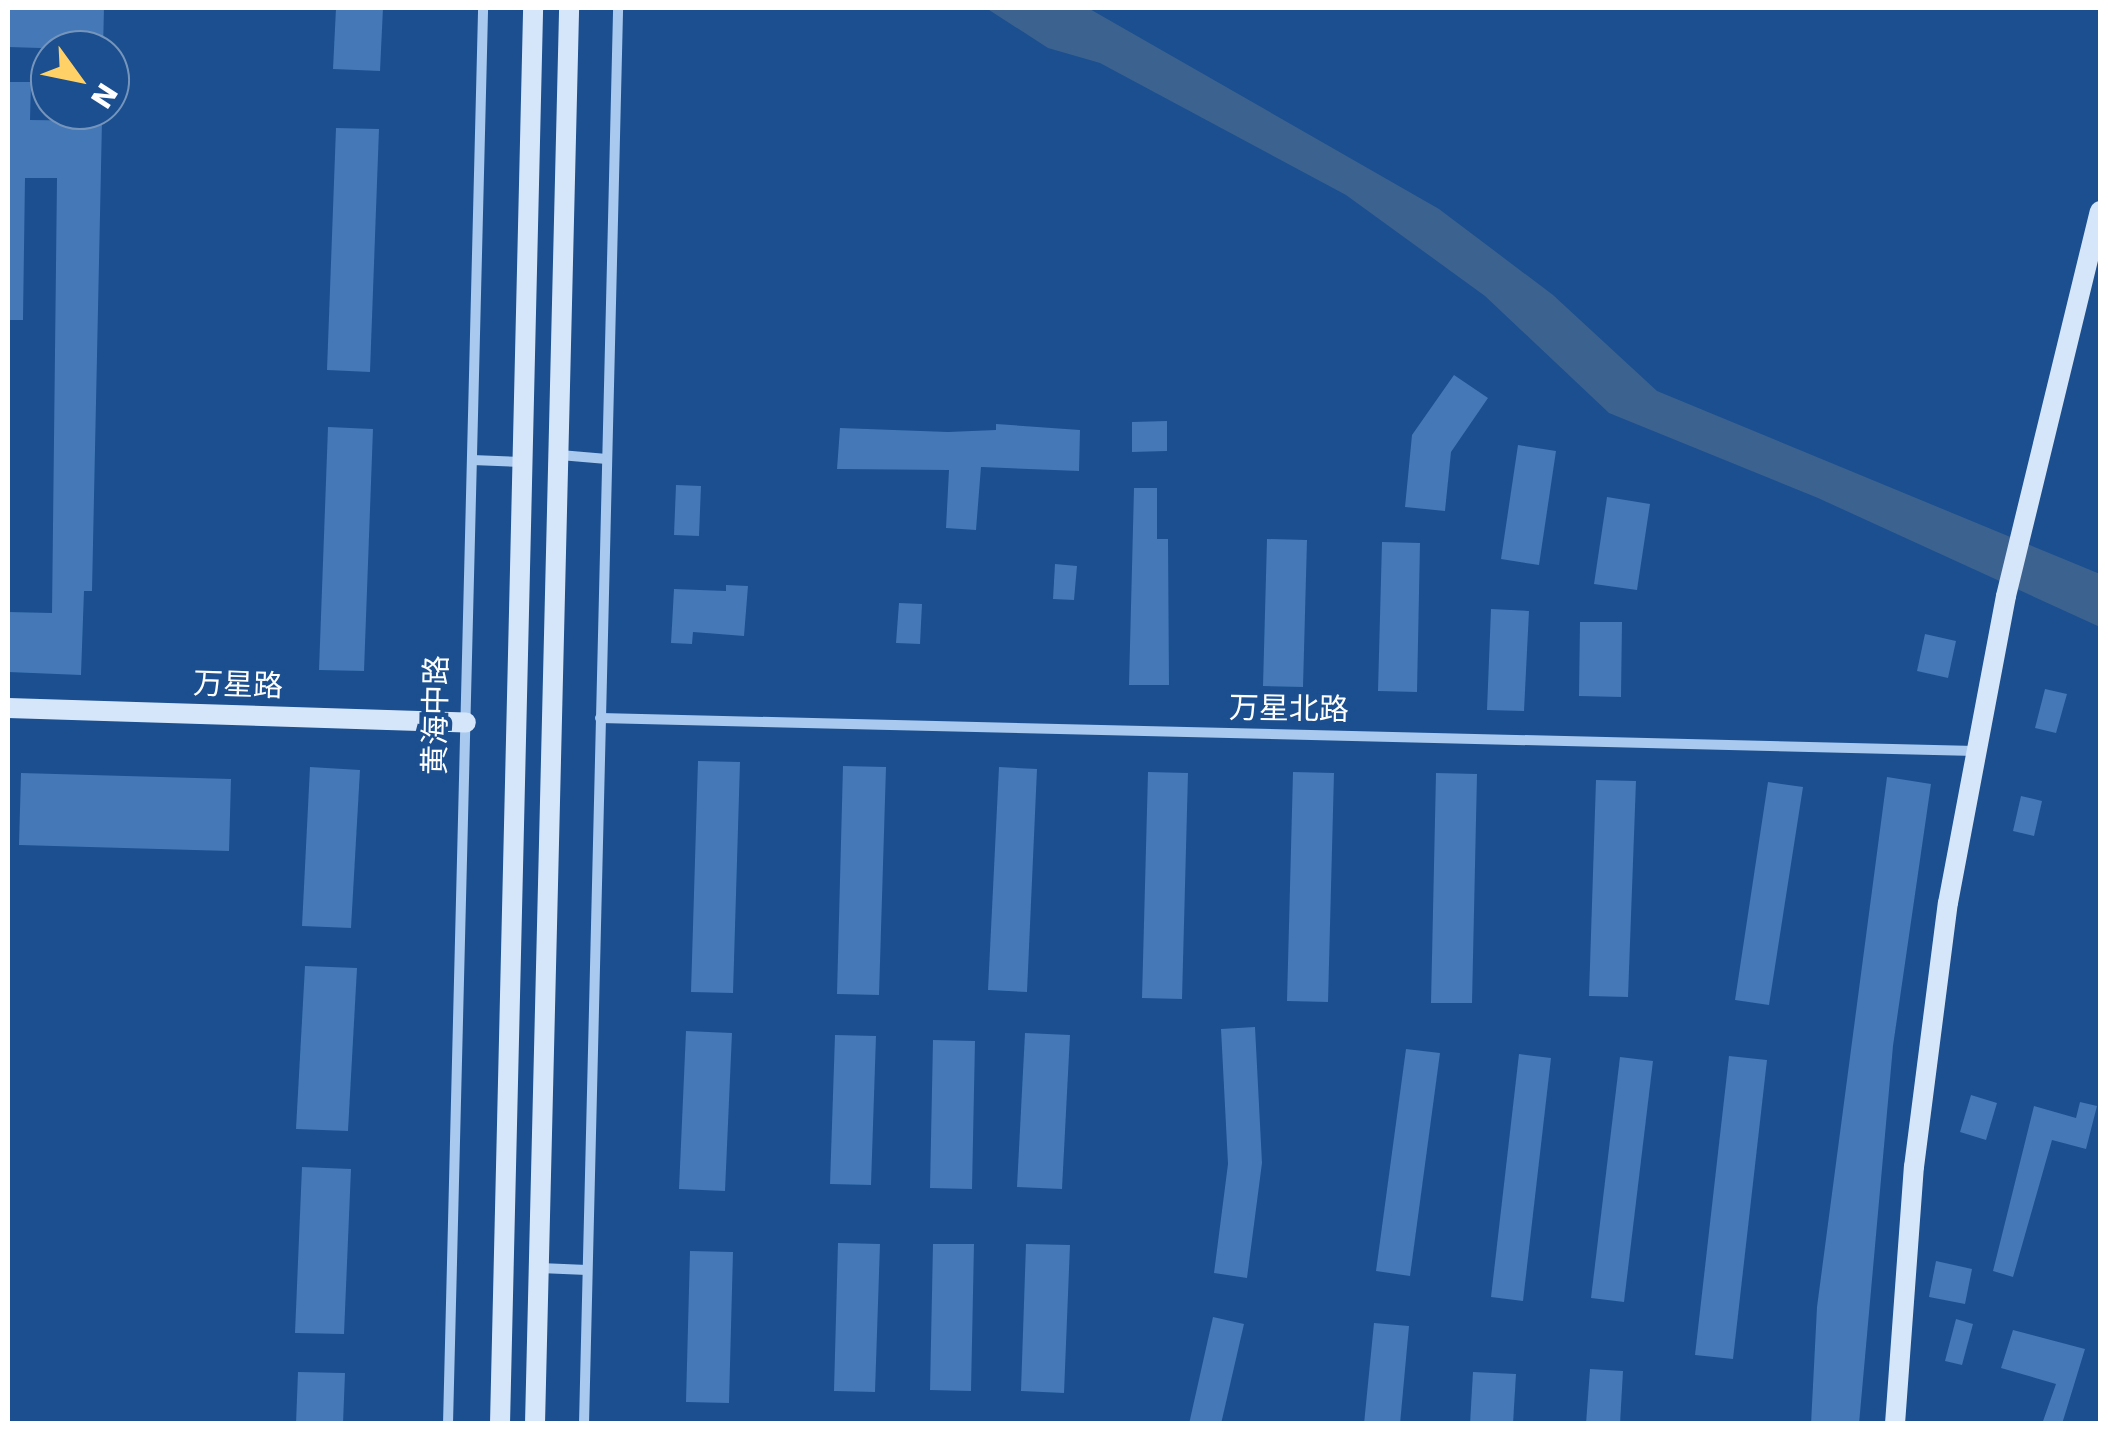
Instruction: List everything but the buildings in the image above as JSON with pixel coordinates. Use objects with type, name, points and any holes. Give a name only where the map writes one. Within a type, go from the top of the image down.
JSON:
[{"type":"street","name":"黄海中路","points":[[448,1424],[483,8]]},
{"type":"street","points":[[500,1424],[533,8]]},
{"type":"street","points":[[535,1424],[569,8]]},
{"type":"street","points":[[584,1424],[618,8]]},
{"type":"street","points":[[1895,1424],[1914,1167],[1948,903],[2006,596],[2100,210]]},
{"type":"street","points":[[560,455],[607,459]]},
{"type":"street","points":[[472,460],[522,462]]},
{"type":"street","name":"万星路","points":[[8,708],[466,722]]},
{"type":"street","name":"万星北路","points":[[600,718],[1977,751]]},
{"type":"street","points":[[540,1268],[587,1270]]},
{"type":"water","points":[[986,8],[1088,8],[1439,209],[1553,295],[1657,391],[2100,574],[2100,627],[1818,498],[1609,413],[1485,296],[1346,195],[1100,63],[1048,48]]}]
